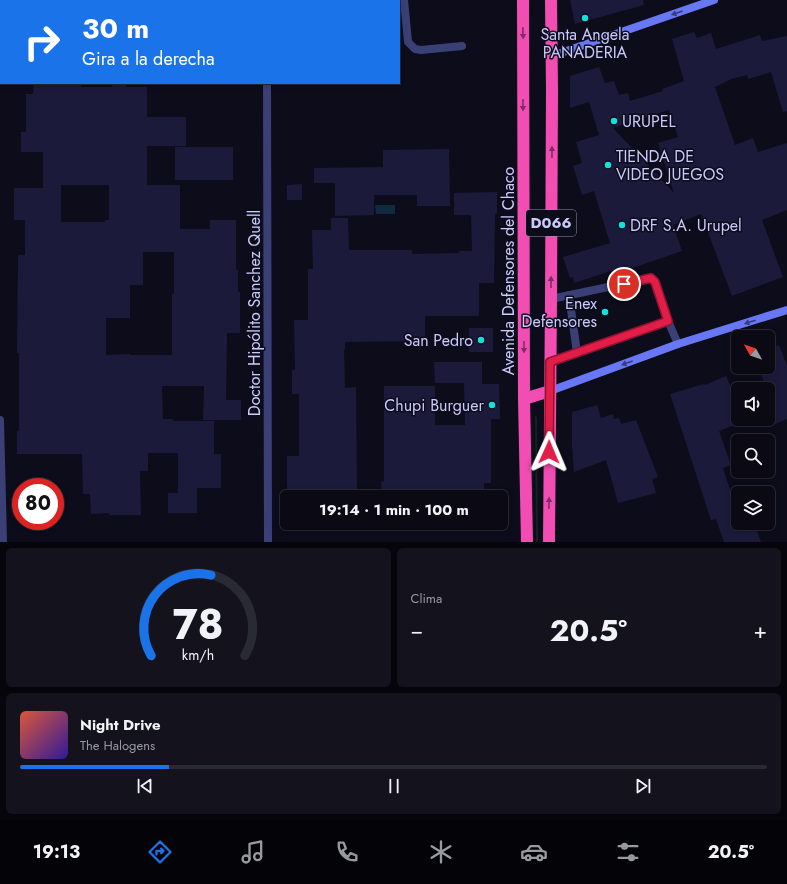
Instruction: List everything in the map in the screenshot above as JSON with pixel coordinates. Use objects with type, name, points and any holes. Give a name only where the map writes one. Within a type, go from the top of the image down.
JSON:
[{"type":"highway","name":"Avenida Defensores del Chaco","points":[[522,0],[524,399],[527,542]]},
{"type":"highway","name":"D066","points":[[548,542],[551,299],[551,0]]},
{"type":"highway","points":[[524,399],[550,391]]},
{"type":"street","points":[[404,0],[408,42],[414,49],[421,50],[462,46]]},
{"type":"street","points":[[552,56],[714,0]]},
{"type":"street","name":"Doctor Hipólito Sanchez Quell","points":[[267,84],[268,542]]},
{"type":"street","points":[[551,299],[651,278],[655,282],[668,321],[678,344]]},
{"type":"street","points":[[569,295],[577,353]]},
{"type":"street","points":[[550,391],[678,344],[787,310]]},
{"type":"street","points":[[550,362],[668,321]]},
{"type":"street","points":[[0,420],[3,542]]},
{"type":"green space","points":[[535,416],[537,417],[538,542],[536,542]]},
{"type":"water","points":[[375,205],[395,205],[395,214],[376,214]]},
{"type":"building","name":"Santa Angela PANADERIA","points":[[570,0],[643,0],[644,5],[575,24]]},
{"type":"building","points":[[694,32],[697,38],[711,33],[716,49],[760,35],[762,41],[787,36],[787,111],[783,112],[771,72],[748,79],[747,75],[731,79],[715,87],[735,145],[753,138],[758,152],[787,143],[787,210],[762,220],[783,277],[732,296],[701,214],[673,225],[682,251],[618,273],[617,269],[574,283],[573,277],[570,278],[563,257],[610,243],[594,191],[582,195],[573,166],[582,163],[576,142],[599,135],[589,102],[570,108],[570,76],[599,67],[605,83],[614,81],[619,95],[628,93],[630,101],[663,91],[662,89],[684,81],[672,39]],"holes":[[[669,110],[678,137],[658,143],[674,193],[613,128]]]},
{"type":"building","points":[[34,84],[81,84],[81,87],[112,87],[112,84],[126,84],[126,87],[147,87],[147,117],[186,117],[186,146],[147,146],[147,185],[180,185],[180,229],[210,229],[210,220],[236,220],[236,270],[238,270],[238,292],[240,292],[240,333],[227,333],[226,400],[241,400],[241,420],[203,420],[204,386],[162,386],[163,419],[173,419],[173,421],[214,421],[214,454],[221,454],[221,488],[197,488],[197,513],[168,513],[168,493],[178,493],[178,453],[148,453],[148,471],[140,471],[141,515],[109,515],[109,513],[91,514],[90,494],[83,494],[82,454],[17,454],[17,431],[19,431],[19,353],[17,353],[18,255],[25,255],[25,220],[14,220],[14,188],[43,188],[43,152],[21,152],[21,132],[26,132],[26,94],[33,94]],"holes":[[[61,185],[109,185],[109,220],[105,220],[105,222],[61,222]],[[143,252],[174,252],[172,355],[106,355],[106,318],[130,318],[130,285],[143,285]]]},
{"type":"building","points":[[175,147],[233,147],[233,180],[175,180]]},
{"type":"building","points":[[449,149],[450,206],[417,206],[417,195],[374,195],[374,215],[335,216],[335,183],[314,183],[314,168],[383,167],[383,150]]},
{"type":"building","points":[[302,184],[302,200],[287,200],[287,185]]},
{"type":"building","points":[[497,192],[497,214],[495,214],[494,283],[479,283],[479,316],[425,316],[425,341],[345,342],[345,388],[356,387],[357,490],[287,490],[287,456],[299,456],[299,394],[292,394],[292,370],[295,370],[294,320],[308,320],[308,269],[313,269],[312,230],[331,230],[331,218],[348,218],[349,250],[412,250],[412,254],[459,253],[459,251],[472,251],[471,215],[454,215],[454,193]]},
{"type":"building","name":"San Pedro","points":[[469,328],[493,328],[493,352],[469,352]]},
{"type":"building","points":[[779,345],[787,366],[787,419],[775,424],[775,382],[764,382],[761,374],[775,374],[775,346]]},
{"type":"building","points":[[434,362],[482,362],[482,384],[499,384],[500,419],[491,419],[491,483],[484,483],[484,490],[382,490],[381,482],[384,481],[384,386],[435,386],[435,425],[465,425],[464,383],[435,383]]},
{"type":"building","points":[[726,376],[731,387],[731,426],[733,426],[719,431],[731,465],[723,468],[731,493],[731,530],[757,530],[761,542],[724,542],[716,519],[711,520],[670,394],[704,384],[705,385]]},
{"type":"building","points":[[597,405],[601,418],[613,414],[614,419],[619,418],[621,424],[636,420],[658,477],[652,479],[656,493],[618,503],[606,460],[574,472],[572,412]]},
{"type":"place","name":"Santa Angela PANADERIA","points":[[585,18]]},
{"type":"place","name":"URUPEL","points":[[614,121]]},
{"type":"place","name":"TIENDA DE VIDEO JUEGOS","points":[[608,165]]},
{"type":"place","name":"DRF S.A. Urupel","points":[[622,225]]},
{"type":"place","name":"Enex Defensores","points":[[605,312]]},
{"type":"place","name":"San Pedro","points":[[481,340]]},
{"type":"place","name":"Chupi Burguer","points":[[492,405]]},
{"type":"route","points":[[549,452],[550,362],[668,321],[655,282],[651,278],[624,284]]}]
